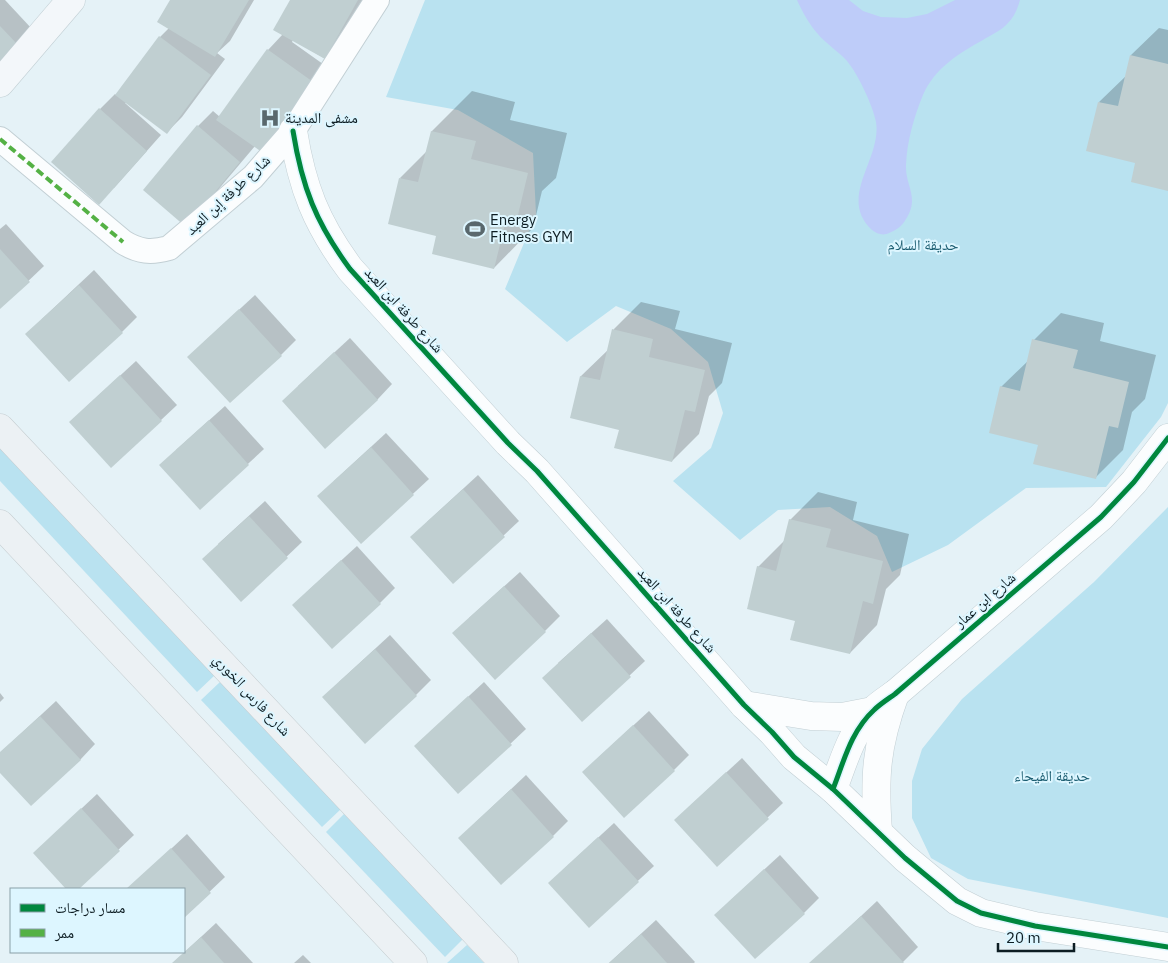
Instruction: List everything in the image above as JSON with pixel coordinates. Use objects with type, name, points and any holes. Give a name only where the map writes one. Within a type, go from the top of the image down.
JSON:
[{"type":"main road","points":[[0,84],[71,0]]},
{"type":"main road","name":"شارع فارس الخوري","points":[[0,428],[504,963]]},
{"type":"main road","points":[[0,524],[413,963]]},
{"type":"street","name":"شارع طرفة إبن العبد","points":[[0,139],[123,242],[145,252],[169,248],[253,176],[293,131],[378,0]]},
{"type":"street","name":"شارع طرفة ابن العبد","points":[[293,131],[298,161],[314,211],[332,244],[350,269],[508,443],[537,471],[744,705],[794,757],[833,789],[905,858],[956,901],[982,913],[1035,926],[1168,948]]},
{"type":"street","name":"شارع ابن عمار","points":[[833,789],[846,751],[854,736],[873,710],[895,694],[1101,517],[1134,482],[1168,438]]},
{"type":"street","points":[[878,831],[875,795],[876,769],[882,735],[895,694]]},
{"type":"street","points":[[744,705],[811,716],[842,717],[873,710]]},
{"type":"green space","name":"حديقة السلام","points":[[425,0],[1168,0],[1168,403],[1161,417],[1106,487],[1026,488],[948,545],[892,572],[877,536],[830,507],[778,510],[740,540],[673,481],[711,448],[723,413],[708,362],[671,329],[616,306],[567,342],[505,289],[536,214],[533,153],[458,110],[386,97]]},
{"type":"green space","points":[[0,445],[215,675],[197,692],[0,481]]},
{"type":"green space","name":"حديقة الفيحاء","points":[[1168,507],[1168,918],[968,879],[931,858],[912,818],[912,781],[922,749],[962,699],[1094,582]]},
{"type":"green space","points":[[220,682],[341,809],[322,827],[201,700]]},
{"type":"green space","points":[[344,814],[463,939],[445,957],[326,832]]},
{"type":"green space","points":[[467,945],[484,963],[447,963]]},
{"type":"shaded area","points":[[797,0],[849,0],[863,11],[881,17],[907,18],[927,14],[955,0],[1020,0],[1014,15],[1006,26],[965,50],[948,63],[928,86],[917,112],[908,147],[906,172],[912,204],[901,226],[887,234],[876,233],[872,230],[862,217],[859,204],[859,191],[876,136],[876,122],[872,108],[851,67],[814,29]]},
{"type":"building","points":[[170,0],[249,0],[215,57],[157,22]]},
{"type":"building","points":[[290,0],[358,0],[325,59],[273,30]]},
{"type":"building","points":[[0,26],[18,45],[0,62]]},
{"type":"building","points":[[159,36],[211,75],[167,134],[115,95]]},
{"type":"building","points":[[267,49],[316,84],[266,155],[216,120]]},
{"type":"building","points":[[1130,55],[1168,64],[1168,191],[1131,182],[1135,163],[1086,151],[1098,102],[1118,106]]},
{"type":"building","points":[[99,108],[147,151],[99,205],[51,162]]},
{"type":"building","points":[[197,125],[240,162],[186,227],[143,190]]},
{"type":"building","points":[[431,131],[476,141],[471,159],[528,173],[517,219],[507,216],[494,269],[432,254],[436,236],[388,224],[399,178],[418,182]]},
{"type":"building","points":[[0,249],[30,282],[0,309]]},
{"type":"building","points":[[79,285],[123,333],[69,382],[25,334]]},
{"type":"building","points":[[239,309],[282,356],[230,403],[187,357]]},
{"type":"building","points":[[612,329],[653,339],[649,357],[705,370],[695,412],[685,410],[672,462],[614,448],[619,430],[570,418],[580,376],[600,380]]},
{"type":"building","points":[[1032,339],[1078,350],[1073,368],[1129,382],[1118,428],[1109,426],[1096,479],[1033,464],[1038,445],[989,433],[1000,386],[1020,391]]},
{"type":"building","points":[[334,352],[378,400],[325,449],[282,401]]},
{"type":"building","points":[[120,375],[162,421],[111,468],[69,422]]},
{"type":"building","points":[[209,420],[249,465],[200,510],[159,465]]},
{"type":"building","points":[[371,447],[414,495],[361,544],[317,496]]},
{"type":"building","points":[[463,489],[505,537],[453,584],[410,537]]},
{"type":"building","points":[[249,516],[288,558],[241,602],[202,559]]},
{"type":"building","points":[[789,519],[831,529],[826,547],[883,561],[873,604],[863,601],[850,654],[790,640],[795,621],[747,609],[757,566],[776,571]]},
{"type":"building","points":[[341,560],[381,604],[332,649],[292,605]]},
{"type":"building","points":[[504,586],[546,632],[495,680],[452,633]]},
{"type":"building","points":[[591,633],[631,677],[582,722],[542,678]]},
{"type":"building","points":[[375,649],[417,696],[365,744],[322,697]]},
{"type":"building","points":[[468,696],[512,745],[458,794],[414,746]]},
{"type":"building","points":[[40,716],[81,760],[31,806],[0,773],[0,752]]},
{"type":"building","points":[[633,725],[675,771],[624,818],[582,772]]},
{"type":"building","points":[[726,772],[769,819],[717,867],[674,820]]},
{"type":"building","points":[[511,789],[554,837],[501,885],[458,838]]},
{"type":"building","points":[[81,808],[120,851],[80,888],[65,888],[33,853]]},
{"type":"building","points":[[598,837],[639,882],[589,928],[548,883]]},
{"type":"building","points":[[171,848],[211,893],[185,917],[185,888],[127,888]]},
{"type":"building","points":[[764,869],[805,914],[755,959],[714,915]]},
{"type":"building","points":[[861,916],[904,963],[809,963]]},
{"type":"building","points":[[641,934],[667,963],[609,963]]},
{"type":"building","points":[[201,937],[224,963],[172,963]]},
{"type":"marked path","points":[[0,139],[123,242]]},
{"type":"cycle path","points":[[293,131],[301,170],[312,204],[328,236],[350,269],[508,443],[537,471],[744,705],[794,757],[833,789],[905,858],[957,901],[981,913],[1035,926],[1168,947]]},
{"type":"cycle path","points":[[833,789],[849,747],[866,718],[1101,517],[1134,482],[1168,438]]},
{"type":"place","name":"مشفى المدينة","points":[[270,118]]},
{"type":"place","name":"Energy Fitness GYM","points":[[475,229]]}]
